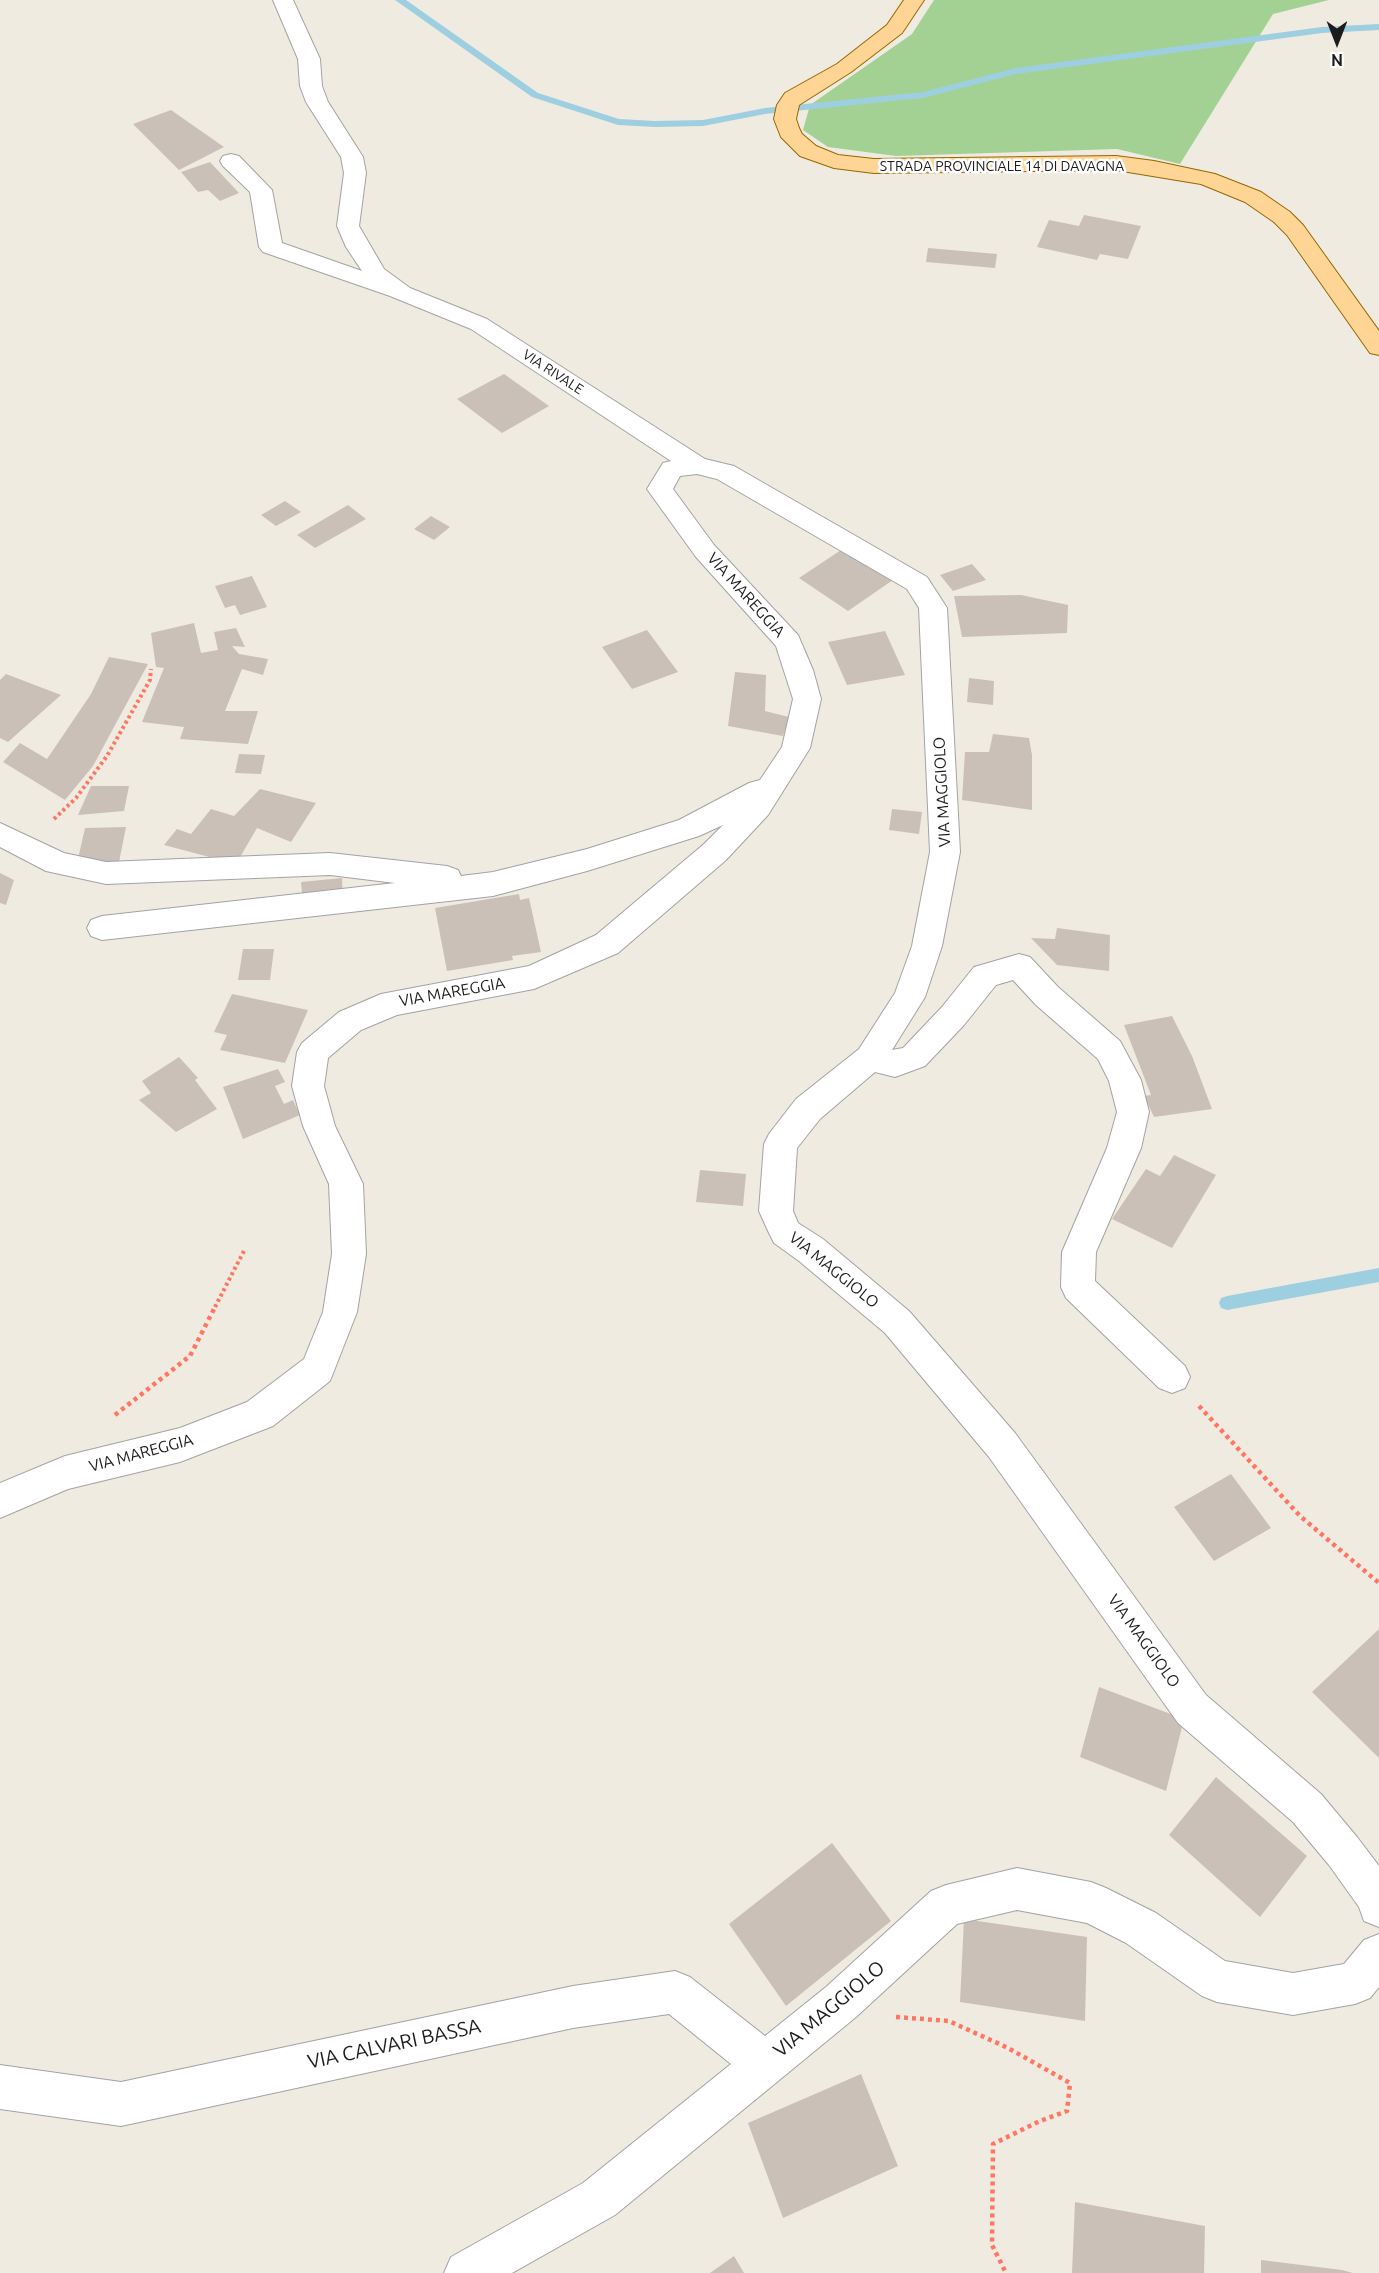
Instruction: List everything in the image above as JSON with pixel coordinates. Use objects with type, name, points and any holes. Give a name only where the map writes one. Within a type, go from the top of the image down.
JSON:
[{"type":"main road","name":"STRADA PROVINCIALE 14 DI DAVAGNA","points":[[914,0],[895,29],[844,68],[793,98],[787,108],[785,119],[792,136],[808,151],[834,161],[896,167],[1116,163],[1184,174],[1228,187],[1269,207],[1295,230],[1379,348]]},
{"type":"street","name":"VIA RIVALE","points":[[283,0],[309,59],[311,86],[317,102],[352,157],[355,173],[348,226],[358,247],[376,274],[402,293]]},
{"type":"street","name":"VIA RIVALE","points":[[231,161],[261,190],[271,247],[402,293],[479,324],[697,466]]},
{"type":"street","name":"VIA MAREGGIA","points":[[0,1501],[65,1473],[180,1446],[260,1414],[317,1370],[340,1312],[350,1254],[346,1184],[319,1126],[308,1086],[313,1052],[350,1021],[392,1003],[534,977],[607,944],[715,852],[758,807],[776,781],[796,748],[807,699],[800,670],[788,642],[705,551],[660,489],[672,469],[697,466]]},
{"type":"street","name":"VIA MAGGIOLO","points":[[697,466],[725,472],[917,583],[933,608],[945,852],[927,946],[909,997],[870,1058],[808,1109],[781,1144],[776,1211],[786,1233],[812,1250],[897,1322],[1002,1446],[1192,1708],[1307,1808],[1343,1851],[1378,1899],[1379,1906]]},
{"type":"street","points":[[102,928],[493,884],[587,860],[689,828],[723,812],[776,781]]},
{"type":"street","points":[[12,840],[57,863],[106,873],[330,864],[493,884]]},
{"type":"street","points":[[870,1058],[895,1064],[914,1057],[985,976],[1019,966],[1047,996],[1109,1050],[1125,1080],[1133,1112],[1124,1148],[1079,1252],[1078,1287],[1172,1377]]},
{"type":"street","name":"VIA MAGGIOLO","points":[[467,2273],[599,2199],[841,2002],[946,1906],[1017,1889],[1091,1903],[1141,1928],[1216,1981],[1293,1994],[1355,1983],[1379,1955]]},
{"type":"street","name":"VIA CALVARI BASSA","points":[[0,2087],[121,2104],[573,2007],[675,1992],[765,2064]]},
{"type":"path","points":[[12,840],[76,798],[107,756],[150,680],[151,669]]},
{"type":"path","points":[[114,1417],[120,1409],[190,1356],[245,1249]]},
{"type":"path","points":[[1172,1377],[1300,1516],[1379,1583]]},
{"type":"path","points":[[841,2002],[878,2016],[949,2021],[1008,2048],[1070,2083],[1067,2111],[1040,2121],[993,2144],[992,2245],[1006,2273]]},
{"type":"green space","points":[[934,0],[1329,0],[1273,14],[1180,164],[1117,149],[896,156],[828,147],[803,130],[810,105],[912,34]]},
{"type":"building","points":[[171,110],[224,147],[179,170],[133,124]]},
{"type":"building","points":[[210,162],[239,193],[220,201],[208,190],[198,192],[181,172]]},
{"type":"building","points":[[1084,215],[1141,226],[1128,259],[1100,254],[1097,260],[1037,247],[1049,220],[1079,226]]},
{"type":"building","points":[[928,248],[997,254],[995,268],[926,262]]},
{"type":"building","points":[[504,374],[549,406],[502,433],[457,399]]},
{"type":"building","points":[[285,501],[301,512],[276,526],[261,515]]},
{"type":"building","points":[[348,505],[366,519],[315,548],[297,535]]},
{"type":"building","points":[[431,516],[450,527],[434,540],[414,529]]},
{"type":"building","points":[[844,548],[893,580],[848,611],[799,578]]},
{"type":"building","points":[[972,564],[986,580],[953,591],[940,575]]},
{"type":"building","points":[[252,576],[267,607],[240,615],[235,605],[225,608],[215,586]]},
{"type":"building","points":[[1021,595],[1068,605],[1067,633],[962,637],[954,596]]},
{"type":"building","points":[[194,623],[201,653],[218,650],[214,632],[236,628],[245,647],[232,646],[239,654],[268,659],[263,675],[242,669],[225,711],[258,711],[248,744],[180,739],[184,727],[142,722],[164,668],[156,667],[151,633]]},
{"type":"building","points":[[647,630],[678,672],[632,689],[602,647]]},
{"type":"building","points":[[885,631],[905,675],[847,685],[828,642]]},
{"type":"building","points":[[109,657],[148,664],[93,766],[65,800],[3,762],[20,743],[47,759],[91,694]]},
{"type":"building","points":[[735,672],[766,675],[765,711],[789,717],[783,736],[728,726]]},
{"type":"building","points":[[6,674],[61,695],[8,742],[0,738],[0,680]]},
{"type":"building","points":[[969,678],[994,681],[993,705],[967,702]]},
{"type":"building","points":[[993,734],[1029,738],[1032,755],[1032,810],[962,800],[965,752],[989,752]]},
{"type":"building","points":[[239,754],[265,755],[261,774],[235,773]]},
{"type":"building","points":[[91,786],[129,786],[124,811],[78,815]]},
{"type":"building","points":[[260,789],[316,803],[291,842],[257,828],[236,864],[164,845],[177,829],[191,834],[211,809],[234,816]]},
{"type":"building","points":[[892,809],[922,812],[919,834],[889,830]]},
{"type":"building","points":[[126,827],[119,862],[77,863],[85,828]]},
{"type":"building","points":[[0,873],[14,880],[6,905],[0,903]]},
{"type":"building","points":[[342,878],[343,900],[303,905],[301,882]]},
{"type":"building","points":[[519,894],[520,900],[529,898],[541,952],[512,956],[513,960],[447,971],[435,908]]},
{"type":"building","points":[[1057,928],[1110,935],[1109,971],[1057,965],[1031,938],[1055,939]]},
{"type":"building","points":[[243,949],[274,949],[270,980],[238,980]]},
{"type":"building","points":[[232,994],[308,1010],[285,1063],[220,1050],[227,1035],[214,1032]]},
{"type":"building","points":[[1172,1016],[1192,1056],[1212,1109],[1154,1117],[1144,1096],[1151,1095],[1124,1025]]},
{"type":"building","points":[[179,1057],[198,1078],[195,1080],[217,1109],[176,1132],[139,1100],[151,1093],[142,1081]]},
{"type":"building","points":[[278,1069],[285,1082],[275,1086],[284,1104],[293,1100],[300,1115],[243,1139],[223,1087]]},
{"type":"building","points":[[1174,1155],[1216,1175],[1172,1248],[1112,1219],[1146,1169],[1160,1176]]},
{"type":"building","points":[[700,1170],[746,1174],[743,1206],[696,1202]]},
{"type":"building","points":[[1231,1474],[1271,1528],[1214,1561],[1174,1507]]},
{"type":"building","points":[[1379,1629],[1379,1758],[1312,1692]]},
{"type":"building","points":[[1099,1687],[1184,1719],[1166,1791],[1080,1757]]},
{"type":"building","points":[[1216,1777],[1307,1856],[1260,1917],[1169,1835]]},
{"type":"building","points":[[832,1843],[891,1921],[786,2006],[729,1924]]},
{"type":"building","points":[[964,1919],[1087,1937],[1085,2021],[960,2002]]},
{"type":"building","points":[[861,2074],[898,2166],[783,2218],[748,2123]]},
{"type":"building","points":[[1075,2202],[1205,2226],[1204,2273],[1072,2273]]},
{"type":"building","points":[[734,2256],[744,2273],[710,2273]]},
{"type":"building","points":[[1261,2260],[1342,2270],[1353,2273],[1261,2273]]},
{"type":"waterway","points":[[400,0],[535,95],[618,122],[655,124],[703,123],[765,111],[923,95],[1016,71],[1322,30],[1379,27]]},
{"type":"waterway","points":[[1227,1303],[1379,1275]]}]
